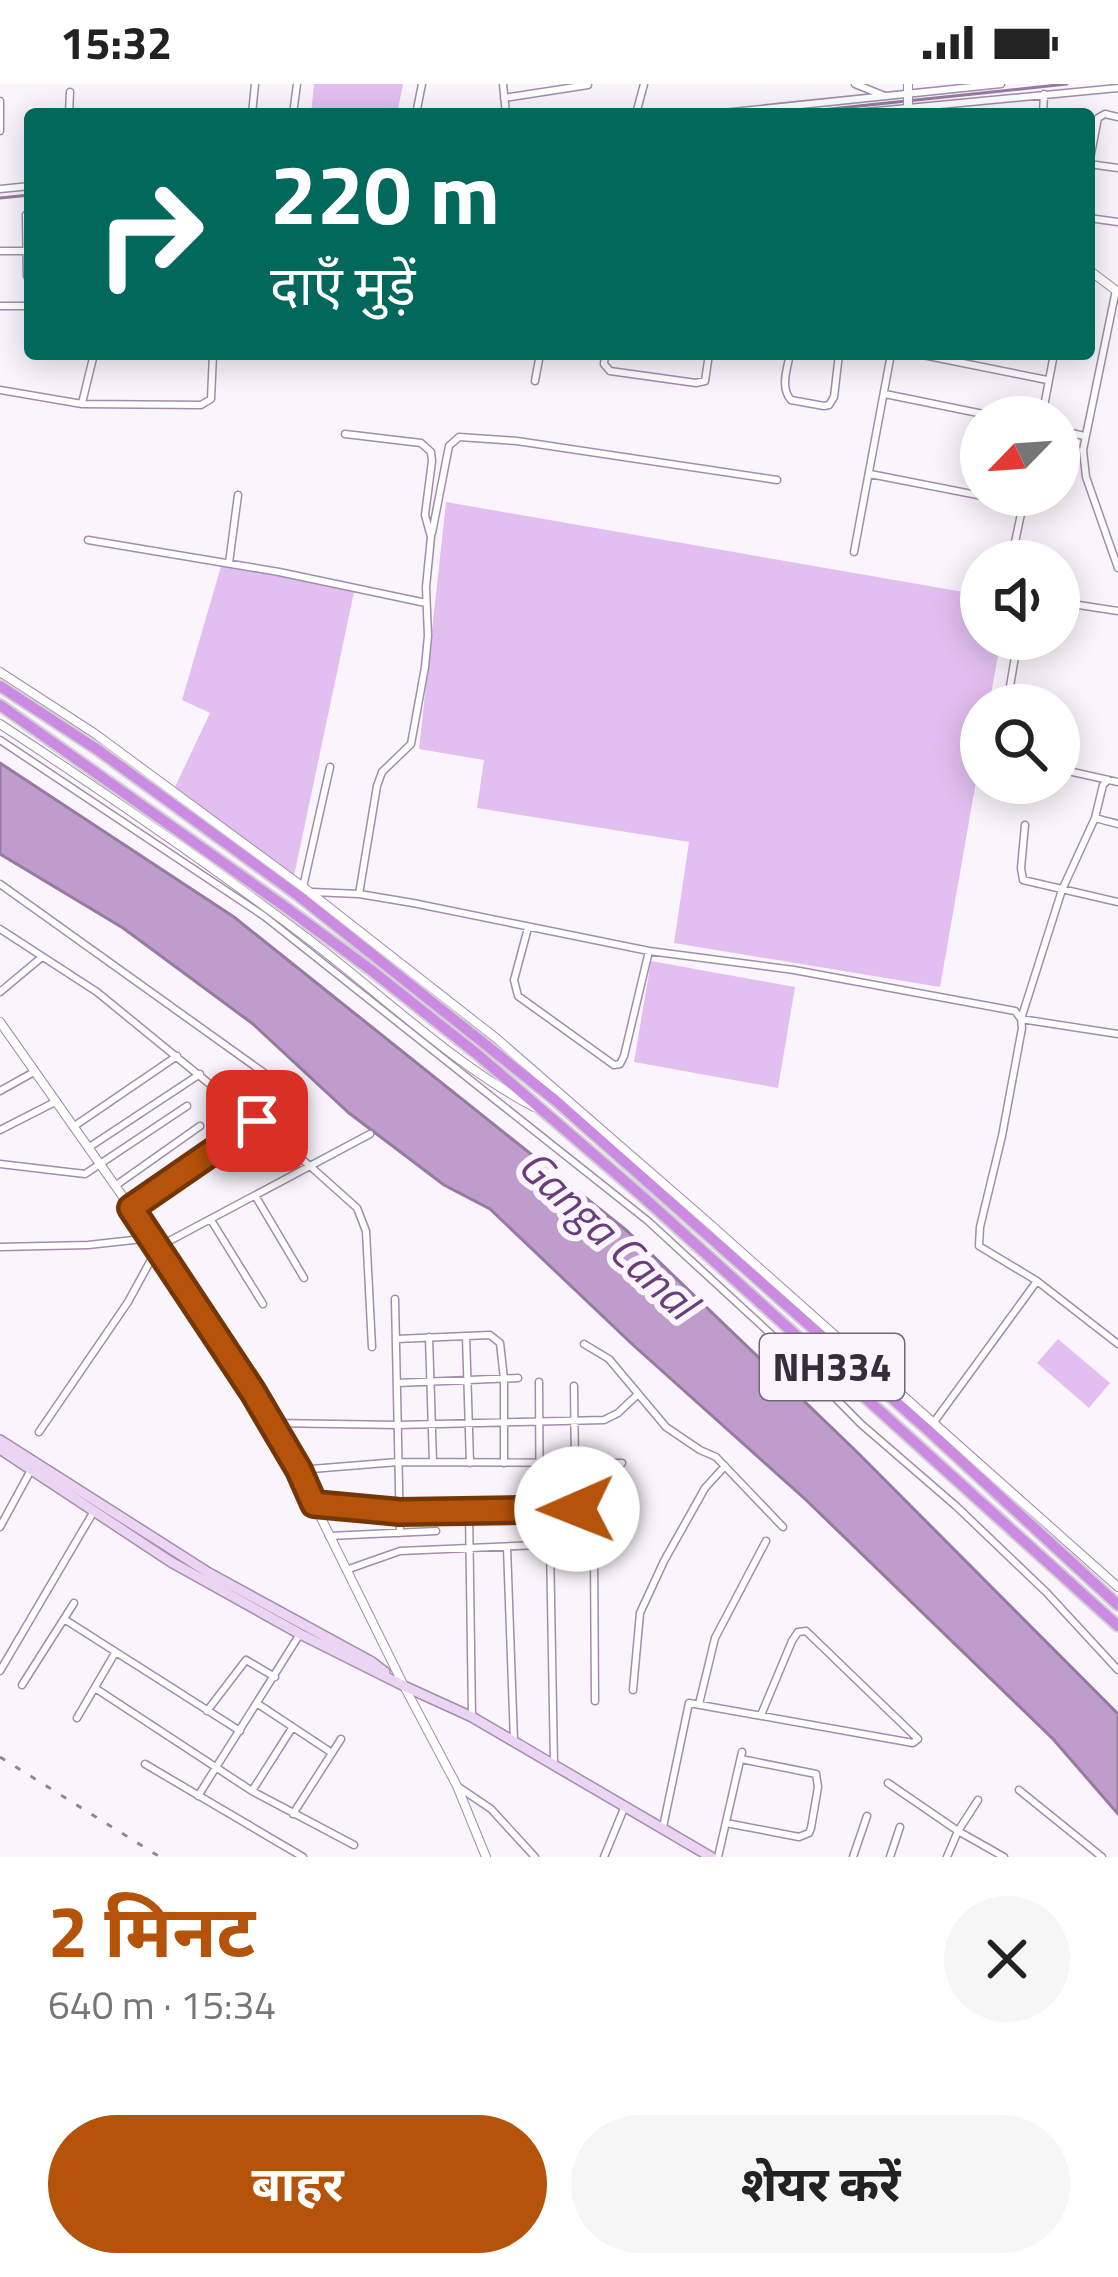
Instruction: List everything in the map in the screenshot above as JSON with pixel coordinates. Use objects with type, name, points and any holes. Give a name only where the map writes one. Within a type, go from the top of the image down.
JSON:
[{"type":"highway","name":"NH334","points":[[0,686],[98,750],[298,896],[555,1100],[1118,1606]]},
{"type":"highway","name":"NH334","points":[[0,705],[371,970],[551,1116],[1118,1626]]},
{"type":"main road","points":[[0,1440],[175,1553],[372,1662],[404,1686]]},
{"type":"main road","points":[[0,1449],[171,1562],[300,1634],[472,1717],[714,1857]]},
{"type":"street","points":[[503,84],[505,108]]},
{"type":"street","points":[[855,84],[908,104],[986,102],[1118,88]]},
{"type":"street","points":[[908,84],[908,104]]},
{"type":"street","points":[[908,104],[1001,84]]},
{"type":"street","points":[[504,98],[588,85]]},
{"type":"street","points":[[70,92],[70,108]]},
{"type":"street","points":[[1043,108],[1044,94]]},
{"type":"street","points":[[779,108],[889,98]]},
{"type":"street","points":[[0,101],[0,131]]},
{"type":"street","points":[[1095,133],[1098,118],[1105,114],[1118,117]]},
{"type":"street","points":[[1117,291],[1084,436],[1086,476],[1118,568]]},
{"type":"street","points":[[82,404],[93,360]]},
{"type":"street","points":[[0,390],[82,404],[207,403],[212,393],[213,360]]},
{"type":"street","points":[[535,381],[539,360]]},
{"type":"street","points":[[604,360],[610,371],[696,383],[704,381],[709,360]]},
{"type":"street","points":[[789,360],[787,397],[824,406],[834,397],[838,360]]},
{"type":"street","points":[[854,553],[889,360]]},
{"type":"street","points":[[948,360],[1047,380]]},
{"type":"street","points":[[1045,396],[1052,360]]},
{"type":"street","points":[[885,394],[960,409]]},
{"type":"street","points":[[345,434],[427,446],[432,461],[425,515],[431,537]]},
{"type":"street","points":[[1080,435],[1084,436]]},
{"type":"street","points":[[359,894],[379,779],[412,740],[427,649],[425,603],[431,537],[449,446],[459,436],[777,480]]},
{"type":"street","points":[[869,474],[960,489]]},
{"type":"street","points":[[229,562],[238,495]]},
{"type":"street","points":[[88,540],[229,562],[425,603]]},
{"type":"street","points":[[1080,605],[1118,611]]},
{"type":"street","points":[[0,672],[94,734],[306,890],[496,1039],[1118,1587]]},
{"type":"street","points":[[0,724],[305,936],[475,1070],[551,1116]]},
{"type":"street","points":[[0,740],[264,916],[648,1221],[861,1424],[956,1505],[1118,1670]]},
{"type":"street","points":[[306,890],[330,767]]},
{"type":"street","points":[[1080,774],[1118,782]]},
{"type":"street","points":[[1108,780],[1062,890],[1021,1019],[979,1246],[1036,1281],[1118,1344]]},
{"type":"street","points":[[1095,818],[1118,824]]},
{"type":"street","points":[[1025,825],[1021,877],[1118,902]]},
{"type":"street","points":[[0,884],[281,1085]]},
{"type":"street","points":[[306,890],[359,894],[649,951],[1005,1006],[1021,1019],[1118,1034]]},
{"type":"street","points":[[528,928],[514,980],[518,996],[614,1065],[622,1062],[649,951]]},
{"type":"street","points":[[0,929],[97,992],[351,1202],[365,1225],[372,1347]]},
{"type":"street","points":[[0,992],[42,957]]},
{"type":"street","points":[[0,1022],[152,1238],[272,1423],[457,1786],[486,1857]]},
{"type":"street","points":[[73,1127],[177,1056]]},
{"type":"street","points":[[0,1091],[34,1072]]},
{"type":"street","points":[[88,1148],[200,1074]]},
{"type":"street","points":[[0,1130],[55,1102]]},
{"type":"street","points":[[0,1164],[92,1172],[187,1106]]},
{"type":"street","points":[[131,1208],[257,1121]]},
{"type":"street","points":[[115,1186],[200,1126]]},
{"type":"street","points":[[39,1432],[128,1302],[158,1247],[370,1134]]},
{"type":"street","points":[[256,1197],[304,1278]]},
{"type":"street","points":[[211,1220],[263,1304]]},
{"type":"street","points":[[0,1247],[152,1238]]},
{"type":"street","points":[[934,1422],[1036,1281]]},
{"type":"street","points":[[395,1300],[400,1533]]},
{"type":"street","points":[[396,1339],[490,1335],[500,1343],[503,1463]]},
{"type":"street","points":[[466,1336],[470,1463]]},
{"type":"street","points":[[429,1337],[433,1462]]},
{"type":"street","points":[[584,1344],[609,1359],[667,1427],[716,1457],[783,1527]]},
{"type":"street","points":[[397,1383],[518,1378]]},
{"type":"street","points":[[539,1382],[540,1545]]},
{"type":"street","points":[[574,1385],[576,1546]]},
{"type":"street","points":[[272,1423],[604,1420],[637,1395]]},
{"type":"street","points":[[299,1470],[398,1462],[622,1463]]},
{"type":"street","points":[[633,1690],[640,1613],[705,1488],[725,1466]]},
{"type":"street","points":[[0,1527],[31,1470]]},
{"type":"street","points":[[314,1504],[400,1512],[608,1508]]},
{"type":"street","points":[[0,1671],[4,1656],[94,1511]]},
{"type":"street","points":[[469,1511],[472,1717]]},
{"type":"street","points":[[329,1537],[436,1531]]},
{"type":"street","points":[[699,1704],[715,1638],[766,1541]]},
{"type":"street","points":[[346,1570],[400,1552],[540,1545],[590,1549],[594,1553],[596,1701]]},
{"type":"street","points":[[550,1545],[554,1764]]},
{"type":"street","points":[[507,1547],[514,1742]]},
{"type":"street","points":[[22,1685],[74,1603]]},
{"type":"street","points":[[64,1619],[239,1732]]},
{"type":"street","points":[[663,1827],[686,1705],[913,1743],[918,1740],[802,1630],[792,1641],[761,1715]]},
{"type":"street","points":[[198,1796],[300,1634]]},
{"type":"street","points":[[76,1718],[115,1653]]},
{"type":"street","points":[[207,1711],[246,1660],[274,1677]]},
{"type":"street","points":[[95,1688],[252,1791],[354,1845]]},
{"type":"street","points":[[258,1704],[332,1753]]},
{"type":"street","points":[[252,1791],[292,1726]]},
{"type":"street","points":[[293,1814],[340,1739]]},
{"type":"street","points":[[714,1857],[742,1756],[816,1774],[809,1833],[800,1837],[726,1823]]},
{"type":"street","points":[[145,1765],[303,1857]]},
{"type":"street","points":[[888,1783],[1004,1857]]},
{"type":"street","points":[[457,1786],[491,1810],[535,1857]]},
{"type":"street","points":[[1019,1790],[1102,1857]]},
{"type":"street","points":[[947,1857],[978,1800]]},
{"type":"street","points":[[604,1857],[625,1805]]},
{"type":"street","points":[[853,1857],[867,1816]]},
{"type":"street","points":[[890,1857],[900,1827]]},
{"type":"shaded area","points":[[314,84],[403,84],[398,108],[312,108]]},
{"type":"shaded area","points":[[446,502],[960,591],[960,660],[997,660],[993,684],[960,684],[960,804],[972,804],[940,987],[674,943],[689,842],[477,808],[484,760],[419,749]]},
{"type":"shaded area","points":[[222,563],[354,592],[294,876],[175,787],[210,713],[182,700]]},
{"type":"shaded area","points":[[651,961],[795,987],[778,1088],[634,1062]]},
{"type":"shaded area","points":[[1058,1339],[1110,1383],[1089,1408],[1037,1363]]},
{"type":"water","name":"Ganga Canal","points":[[0,763],[234,917],[626,1230],[857,1452],[1118,1714],[1118,1814],[1053,1739],[805,1499],[490,1209],[444,1185],[349,1113],[253,1024],[123,928],[0,854]]},
{"type":"waterway","points":[[840,108],[1067,84]]},
{"type":"waterway","points":[[0,198],[24,196]]},
{"type":"railway","points":[[0,1757],[160,1857]]},
{"type":"route","points":[[257,1121],[131,1208],[253,1392],[314,1504],[400,1512],[577,1509]]}]
